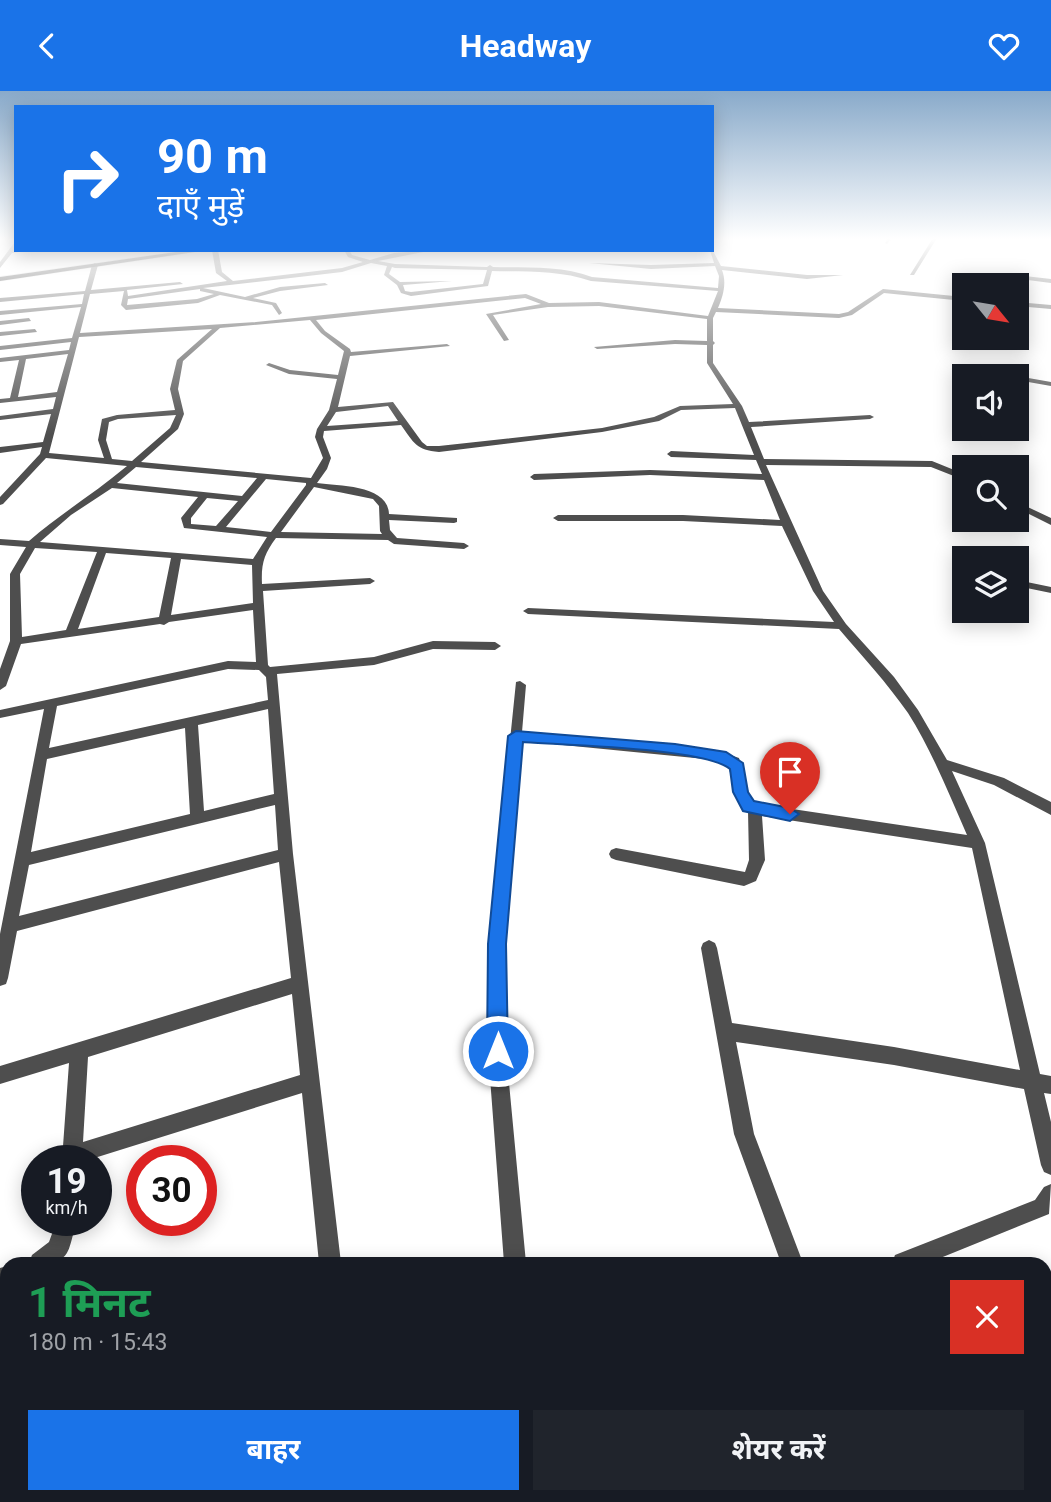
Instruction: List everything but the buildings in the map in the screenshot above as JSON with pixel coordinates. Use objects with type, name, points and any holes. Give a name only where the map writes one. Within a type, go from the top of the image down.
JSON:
[{"type":"street","points":[[126,304],[127,308],[173,304]]},
{"type":"street","points":[[180,327],[181,304]]},
{"type":"street","points":[[274,304],[279,313]]},
{"type":"street","points":[[0,348],[154,328],[312,319],[453,304]]},
{"type":"street","points":[[506,340],[489,314],[548,305],[599,304],[711,314],[839,316],[850,314],[865,304]]},
{"type":"street","points":[[715,304],[711,314],[710,363],[738,405],[766,477],[818,591],[842,626],[898,691],[942,764],[978,843],[1042,1084],[1051,1164]]},
{"type":"street","points":[[0,313],[86,305],[44,455],[0,502]]},
{"type":"street","points":[[1029,305],[1051,307]]},
{"type":"street","points":[[151,306],[154,328]]},
{"type":"street","points":[[72,316],[83,314]]},
{"type":"street","points":[[0,323],[38,319],[32,344]]},
{"type":"street","points":[[312,319],[329,337],[346,347],[347,354],[333,409],[319,437],[327,458],[272,535],[258,562],[257,588],[265,669],[272,676],[286,854],[329,1257]]},
{"type":"street","points":[[0,686],[16,641],[15,574],[33,543],[68,513],[110,485],[171,433],[180,412],[174,389],[180,360],[219,326]]},
{"type":"street","points":[[0,334],[35,331]]},
{"type":"street","points":[[597,347],[675,342],[712,343]]},
{"type":"street","points":[[347,354],[447,346]]},
{"type":"street","points":[[0,360],[71,352]]},
{"type":"street","points":[[13,400],[23,358]]},
{"type":"street","points":[[269,365],[289,372],[342,377]]},
{"type":"street","points":[[1029,380],[1051,384]]},
{"type":"street","points":[[0,401],[59,394]]},
{"type":"street","points":[[333,409],[390,404],[401,423],[422,447],[439,449],[602,430],[656,419],[680,408],[738,405]]},
{"type":"street","points":[[0,418],[55,411]]},
{"type":"street","points":[[108,459],[102,440],[105,421],[125,416],[180,412]]},
{"type":"street","points":[[746,425],[870,417]]},
{"type":"street","points":[[321,429],[401,423]]},
{"type":"street","points":[[0,450],[48,444]]},
{"type":"street","points":[[671,454],[759,460],[932,464],[952,472]]},
{"type":"street","points":[[44,455],[264,476],[376,497],[384,506],[385,531],[389,537]]},
{"type":"street","points":[[534,477],[594,472],[667,472],[766,477]]},
{"type":"street","points":[[219,529],[264,476]]},
{"type":"street","points":[[110,485],[245,499]]},
{"type":"street","points":[[204,495],[186,518],[185,524],[272,535],[389,537],[404,543],[464,546]]},
{"type":"street","points":[[1029,511],[1051,521]]},
{"type":"street","points":[[384,516],[454,520]]},
{"type":"street","points":[[558,518],[683,517],[786,523]]},
{"type":"street","points":[[0,542],[258,562]]},
{"type":"street","points":[[70,634],[103,549]]},
{"type":"street","points":[[164,622],[177,555]]},
{"type":"street","points":[[257,588],[370,582]]},
{"type":"street","points":[[1029,585],[1051,590]]},
{"type":"street","points":[[16,641],[164,622],[258,605]]},
{"type":"street","points":[[528,611],[842,626]]},
{"type":"street","points":[[0,714],[228,665],[265,669],[374,661],[433,645],[495,646]]},
{"type":"street","points":[[515,1257],[498,1051],[497,944],[520,685]]},
{"type":"street","points":[[0,978],[51,703]]},
{"type":"street","points":[[41,755],[274,703]]},
{"type":"street","points":[[191,722],[197,818]]},
{"type":"street","points":[[516,736],[675,749],[726,757],[737,767],[740,792],[748,806],[755,809],[978,843]]},
{"type":"street","points":[[942,764],[975,771],[1006,783],[1051,809]]},
{"type":"street","points":[[23,860],[282,799]]},
{"type":"street","points":[[616,855],[744,879],[751,876],[757,860],[755,809]]},
{"type":"street","points":[[10,926],[286,854]]},
{"type":"street","points":[[709,948],[744,1134],[790,1257]]},
{"type":"street","points":[[0,1075],[299,984]]},
{"type":"street","points":[[723,1031],[894,1055],[1042,1084]]},
{"type":"street","points":[[73,1145],[79,1051]]},
{"type":"street","points":[[112,1145],[310,1081]]},
{"type":"street","points":[[918,1257],[1042,1207],[1051,1194]]},
{"type":"street","points":[[48,1257],[58,1249],[62,1236]]},
{"type":"route","points":[[498,1051],[497,944],[516,736],[675,749],[726,757],[737,767],[740,792],[748,806],[790,814]]}]
